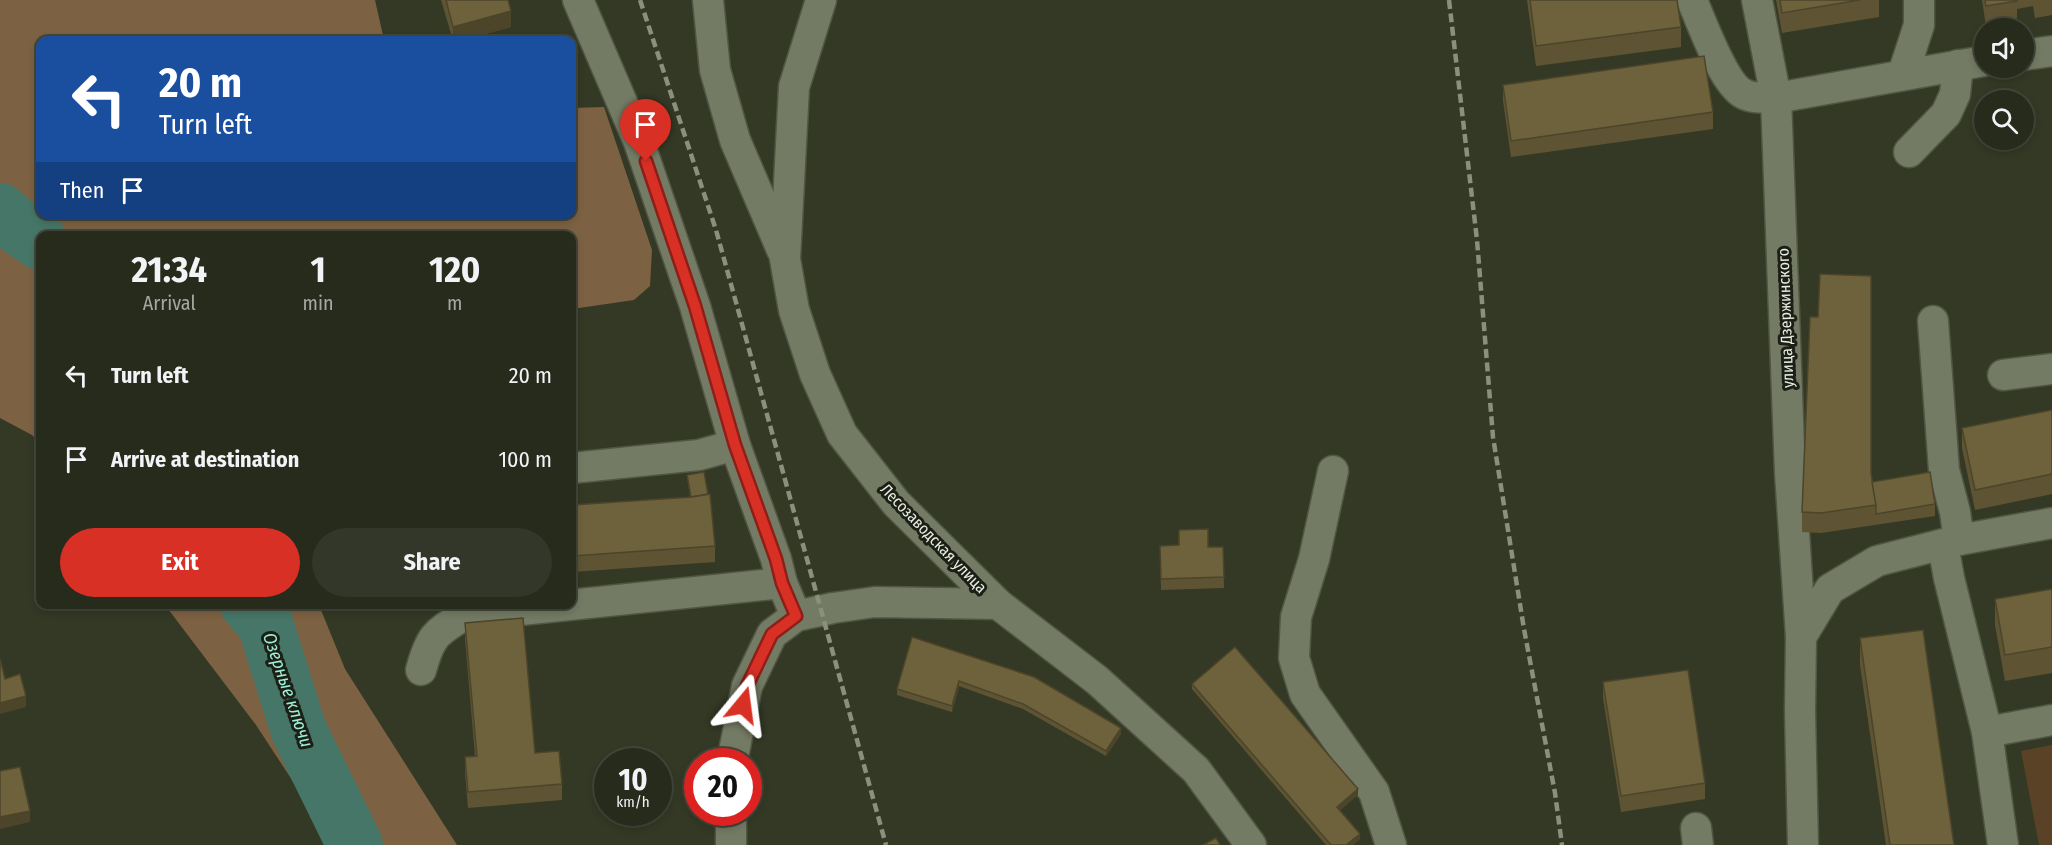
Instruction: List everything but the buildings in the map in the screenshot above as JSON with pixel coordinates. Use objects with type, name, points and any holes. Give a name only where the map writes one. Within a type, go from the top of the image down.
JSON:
[{"type":"street","points":[[578,0],[639,142],[695,306],[735,445],[776,559],[782,583],[796,616]]},
{"type":"street","points":[[708,0],[715,70],[735,140],[785,259]]},
{"type":"street","name":"Лесозаводская улица","points":[[821,0],[795,87],[785,259],[794,310],[815,374],[842,434],[896,502],[998,604],[1097,680],[1196,770],[1251,845]]},
{"type":"street","points":[[1692,0],[1706,35],[1729,79],[1742,94],[1753,97],[1776,98],[1971,63]]},
{"type":"street","name":"улица Дзержинского","points":[[1757,0],[1776,98],[1790,473],[1801,637],[1803,845]]},
{"type":"street","points":[[1903,74],[1919,25],[1919,0]]},
{"type":"street","points":[[2034,54],[2052,51]]},
{"type":"street","points":[[1909,153],[1946,114],[1971,63]]},
{"type":"street","points":[[1933,321],[1944,470],[1955,512],[1949,578],[1988,732],[2003,845]]},
{"type":"street","points":[[2003,375],[2052,369]]},
{"type":"street","points":[[576,468],[699,455],[735,445]]},
{"type":"street","points":[[1333,471],[1314,560],[1296,617],[1294,658],[1305,694],[1374,792],[1391,845]]},
{"type":"street","points":[[1801,637],[1830,589],[1876,561],[1951,542],[2052,523]]},
{"type":"street","points":[[576,604],[782,583]]},
{"type":"street","points":[[735,748],[747,686],[772,634],[796,616],[875,602],[998,604]]},
{"type":"street","points":[[421,670],[428,646],[440,630],[463,616],[531,609]]},
{"type":"street","points":[[1988,732],[2052,720]]},
{"type":"street","points":[[731,826],[731,845]]},
{"type":"shaded area","points":[[0,0],[375,0],[383,36],[36,36],[36,219],[576,219],[576,108],[604,107],[652,250],[650,286],[634,300],[576,308],[576,231],[36,231],[36,439],[0,418]]},
{"type":"shaded area","points":[[168,609],[321,609],[345,669],[457,845],[332,845],[330,838],[256,725]]},
{"type":"shaded area","points":[[2052,745],[2052,845],[2039,845],[2021,751]]},
{"type":"waterway","name":"Озерные ключи","points":[[0,211],[36,239]]},
{"type":"waterway","name":"Озерные ключи","points":[[252,609],[265,623],[299,731],[355,845]]},
{"type":"railway","points":[[640,0],[716,230],[886,845]]},
{"type":"railway","points":[[1449,0],[1477,240],[1493,437],[1562,845]]},
{"type":"route","points":[[646,161],[695,306],[735,445],[776,559],[782,583],[796,616],[772,634],[747,686],[743,705]]}]
